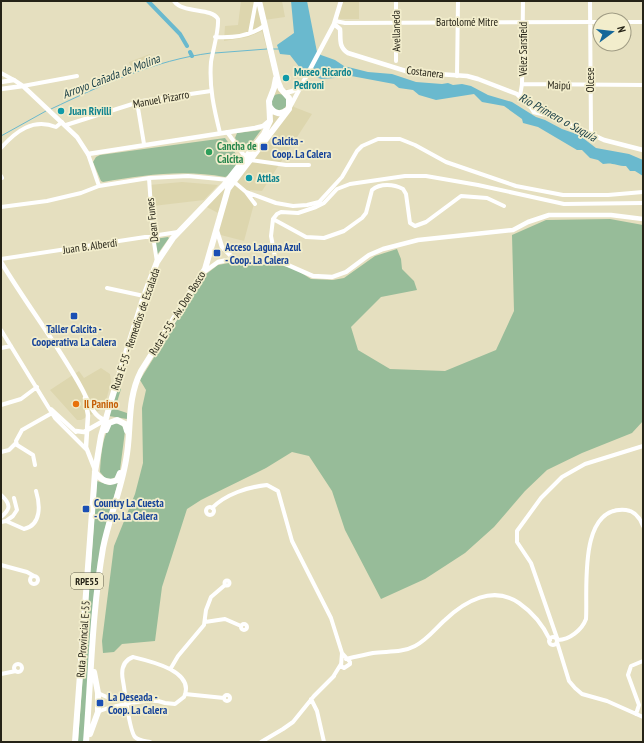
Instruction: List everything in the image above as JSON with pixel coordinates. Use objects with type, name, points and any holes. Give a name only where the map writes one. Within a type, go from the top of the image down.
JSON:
[{"type":"main road","points":[[257,1],[276,74],[290,101],[288,110],[282,113],[277,113],[272,110],[270,100],[276,92],[284,92]]},
{"type":"main road","points":[[248,159],[266,131],[270,121],[270,100],[275,84],[276,74]]},
{"type":"main road","name":"RPE55","points":[[231,181],[288,110]]},
{"type":"main road","name":"Ruta E-55 - Remedios de Escalada","points":[[106,419],[144,296],[157,262],[179,231],[219,190],[231,181]]},
{"type":"main road","name":"Ruta E-55 - Av. Don Bosco","points":[[130,432],[131,395],[138,376],[203,273],[209,258],[226,193],[231,181]]},
{"type":"main road","points":[[106,419],[117,420]]},
{"type":"main road","name":"Ruta Provincial E-55","points":[[75,742],[95,472],[101,436],[106,419]]},
{"type":"main road","points":[[101,436],[105,432],[108,424],[117,420]]},
{"type":"main road","name":"RPE55","points":[[117,420],[125,424],[129,440]]},
{"type":"main road","name":"Ruta Provincial E-55","points":[[86,742],[96,607],[106,534],[126,462],[130,432]]},
{"type":"main road","points":[[95,472],[104,481],[114,482],[118,479],[122,467],[126,462]]},
{"type":"main road","name":"RPE55","points":[[89,742],[91,727],[98,712],[98,693],[94,670],[97,627],[96,607]]},
{"type":"street","points":[[174,1],[179,6],[216,16],[218,22],[211,62],[211,91],[220,133]]},
{"type":"street","points":[[250,33],[257,1]]},
{"type":"street","points":[[288,110],[334,22],[341,1]]},
{"type":"street","name":"Avellaneda","points":[[396,1],[396,61]]},
{"type":"street","points":[[457,76],[458,1]]},
{"type":"street","name":"Vélez Sarsfield","points":[[520,96],[522,84],[523,1]]},
{"type":"street","name":"Olcese","points":[[590,1],[591,136]]},
{"type":"street","name":"Bartolomé Mitre","points":[[334,22],[590,22]]},
{"type":"street","name":"Costanera","points":[[334,22],[340,29],[341,45],[348,53],[409,72],[478,79],[520,96],[534,112],[568,122],[591,136],[643,150]]},
{"type":"street","points":[[632,22],[643,22]]},
{"type":"street","points":[[215,37],[230,37],[250,33],[264,26]]},
{"type":"street","points":[[1,73],[14,80],[45,105],[77,137],[88,154],[99,186]]},
{"type":"street","points":[[1,89],[77,76]]},
{"type":"street","points":[[1,82],[14,80]]},
{"type":"street","points":[[284,92],[295,90],[302,83]]},
{"type":"street","name":"Maipú","points":[[522,84],[590,86],[643,85]]},
{"type":"street","name":"Manuel Pizarro","points":[[1,148],[24,128],[37,123],[49,124],[56,127],[137,102],[211,91]]},
{"type":"street","points":[[137,102],[144,144]]},
{"type":"street","points":[[88,154],[144,144],[261,127],[270,121]]},
{"type":"street","points":[[227,132],[248,159],[286,165],[309,165]]},
{"type":"street","points":[[246,192],[283,205],[307,205],[323,201],[342,177],[357,151],[366,144],[378,139],[405,140],[446,162],[516,186],[563,195],[608,195],[643,192]]},
{"type":"street","points":[[1,207],[54,200],[99,186],[148,178],[188,176],[231,181],[246,192],[255,204]]},
{"type":"street","points":[[276,262],[271,236],[273,219],[280,212],[298,213],[323,201],[337,188],[342,186],[413,176],[448,179],[564,204],[643,203]]},
{"type":"street","name":"Dean Funes","points":[[148,178],[153,236],[157,262]]},
{"type":"street","points":[[273,219],[306,237],[324,238],[344,231],[354,225],[366,214],[372,190],[376,187],[391,185],[404,189],[410,223],[415,226],[426,222],[461,196],[487,198],[504,206]]},
{"type":"street","points":[[203,273],[218,262],[235,260],[246,262],[276,262],[291,266],[313,276],[332,277],[346,272],[370,255],[383,249],[418,240],[513,230],[534,219],[549,215],[611,214],[643,219]]},
{"type":"street","points":[[216,230],[226,254],[235,260]]},
{"type":"street","name":"Juan B. Alberdi","points":[[1,261],[179,231]]},
{"type":"street","points":[[1,261],[84,392],[96,415],[106,419]]},
{"type":"street","points":[[107,288],[144,296]]},
{"type":"street","points":[[1,330],[52,413],[75,434]]},
{"type":"street","points":[[1,348],[11,346]]},
{"type":"street","points":[[1,405],[21,399],[37,388]]},
{"type":"street","points":[[84,392],[88,411],[88,451],[95,472]]},
{"type":"street","points":[[49,407],[75,434],[88,451]]},
{"type":"street","points":[[1,454],[10,450],[16,443],[20,432],[52,413]]},
{"type":"street","points":[[75,434],[87,430],[106,419]]},
{"type":"street","points":[[16,443],[33,455],[35,465]]},
{"type":"street","points":[[560,654],[552,645],[555,630],[530,559],[517,542],[517,531],[541,498],[562,477],[585,464],[643,446]]},
{"type":"street","points":[[212,508],[226,497],[262,485],[270,486],[278,491],[292,541],[301,561],[325,603],[342,653],[350,664]]},
{"type":"street","points":[[3,522],[21,529],[26,529],[32,526],[40,509],[36,490]]},
{"type":"street","points":[[1,495],[9,503],[8,511],[1,517]]},
{"type":"street","points":[[3,522],[14,516],[17,510],[14,498]]},
{"type":"street","points":[[554,639],[562,640],[577,632],[583,626],[586,619],[586,570],[592,537],[597,525],[608,514],[622,510],[634,514],[643,526]]},
{"type":"street","points":[[1,565],[27,572],[32,577]]},
{"type":"street","points":[[171,668],[178,656],[195,637],[205,622],[206,610],[211,598],[225,585]]},
{"type":"street","points":[[333,677],[341,664],[347,659],[405,650],[415,646],[426,638],[458,608],[473,600],[492,595],[511,598],[533,614],[546,632],[554,639],[569,681],[579,692],[607,701],[643,717]]},
{"type":"street","points":[[205,622],[225,619],[241,626]]},
{"type":"street","points":[[342,653],[341,664],[344,668]]},
{"type":"street","points":[[261,742],[288,726],[311,699],[333,677],[362,656]]},
{"type":"street","points":[[98,693],[112,699],[137,695],[174,704],[181,701],[185,694],[182,681],[171,668],[131,658],[123,666],[123,681],[130,721],[131,731],[135,737],[150,742]]},
{"type":"street","points":[[636,714],[639,705],[628,675],[631,666],[643,662]]},
{"type":"street","points":[[1,674],[14,670]]},
{"type":"street","points":[[185,694],[224,698]]},
{"type":"street","points":[[137,695],[140,699],[137,703]]},
{"type":"street","points":[[311,699],[317,711],[324,742]]},
{"type":"street","points":[[98,712],[107,708],[147,700],[159,701]]},
{"type":"shaded area","points":[[241,1],[282,1],[285,17],[264,20],[279,81],[285,89],[289,90],[294,107],[312,114],[262,191],[250,190],[255,200],[244,241],[213,233],[218,213],[201,204],[217,189],[257,141],[267,123],[266,103],[274,83],[273,73],[262,31],[248,37],[224,41],[225,26],[238,25]]},
{"type":"shaded area","points":[[339,1],[359,1],[359,19],[341,19],[335,17]]},
{"type":"shaded area","points":[[150,54],[153,61],[132,70],[129,62]]},
{"type":"shaded area","points":[[182,182],[218,185],[204,200],[153,206],[149,185]]},
{"type":"shaded area","points":[[101,368],[110,374],[111,382],[104,408],[81,420],[77,420],[50,390],[79,371],[84,378]]},
{"type":"green space","points":[[276,94],[282,94],[287,99],[285,108],[282,110],[276,110],[271,105],[271,99]]},
{"type":"green space","points":[[261,130],[247,149],[243,149],[235,138],[237,133]]},
{"type":"green space","points":[[225,138],[233,149],[237,157],[237,161],[234,169],[225,177],[194,173],[179,173],[148,175],[103,182],[101,181],[93,162],[96,157],[100,155]]},
{"type":"green space","points":[[610,219],[643,225],[643,421],[632,433],[582,453],[547,470],[525,491],[494,527],[465,553],[425,579],[381,599],[345,530],[332,491],[309,456],[292,452],[266,468],[201,500],[187,509],[162,587],[155,641],[122,644],[114,652],[103,653],[102,641],[114,546],[135,494],[143,463],[142,408],[146,390],[140,380],[205,275],[218,265],[229,263],[280,265],[295,269],[311,279],[333,280],[344,278],[375,256],[397,249],[401,259],[402,269],[414,281],[417,290],[381,297],[351,327],[358,350],[390,369],[445,371],[496,350],[514,311],[512,235],[546,220]]},
{"type":"green space","points":[[169,238],[157,255],[155,239]]},
{"type":"green space","points":[[117,387],[121,389],[115,409],[127,413],[127,419],[109,416]]},
{"type":"green space","points":[[112,423],[121,424],[125,431],[120,470],[116,477],[111,479],[105,478],[100,472],[104,440]]},
{"type":"green space","points":[[97,481],[109,485],[118,483],[106,524],[84,742],[78,742]]},
{"type":"water","points":[[291,1],[307,1],[317,52],[321,55],[335,60],[344,66],[368,72],[392,74],[416,82],[448,83],[453,85],[462,84],[471,86],[488,95],[512,102],[536,117],[579,135],[596,148],[629,154],[643,160],[643,176],[635,171],[630,171],[626,166],[609,163],[603,164],[598,160],[590,158],[582,150],[577,150],[538,127],[523,123],[522,119],[504,106],[482,102],[474,94],[436,100],[419,95],[413,90],[399,88],[394,84],[346,75],[335,78],[321,79],[304,73],[290,55],[280,54],[277,45],[294,33]]},
{"type":"waterway","points":[[148,1],[180,34],[187,46]]},
{"type":"waterway","name":"Arroyo Cañada de Molina","points":[[215,53],[267,49]]},
{"type":"waterway","name":"Arroyo Cañada de Molina","points":[[272,49],[279,49]]},
{"type":"waterway","name":"Arroyo Cañada de Molina","points":[[190,52],[192,56]]},
{"type":"waterway","name":"Arroyo Cañada de Molina","points":[[51,109],[149,67],[190,56],[211,53]]},
{"type":"waterway","name":"Arroyo Cañada de Molina","points":[[1,136],[46,111]]},
{"type":"place","name":"Museo Ricardo Pedroni","points":[[286,78]]},
{"type":"place","name":"Juan Rivilli","points":[[61,111]]},
{"type":"place","name":"Calcita - Coop. La Calera","points":[[264,147]]},
{"type":"place","name":"Cancha de Calcita","points":[[209,152]]},
{"type":"place","name":"Attlas","points":[[249,178]]},
{"type":"place","name":"Acceso Laguna Azul - Coop. La Calera","points":[[217,253]]},
{"type":"place","name":"Taller Calcita - Cooperativa La Calera","points":[[74,316]]},
{"type":"place","name":"Il Panino","points":[[76,404]]},
{"type":"place","name":"Country La Cuesta - Coop. La Calera","points":[[86,509]]},
{"type":"place","name":"La Deseada - Coop. La Calera","points":[[100,703]]},
{"type":"water label","name":"Río Primero o Suquía","points":[[558,117]]}]
